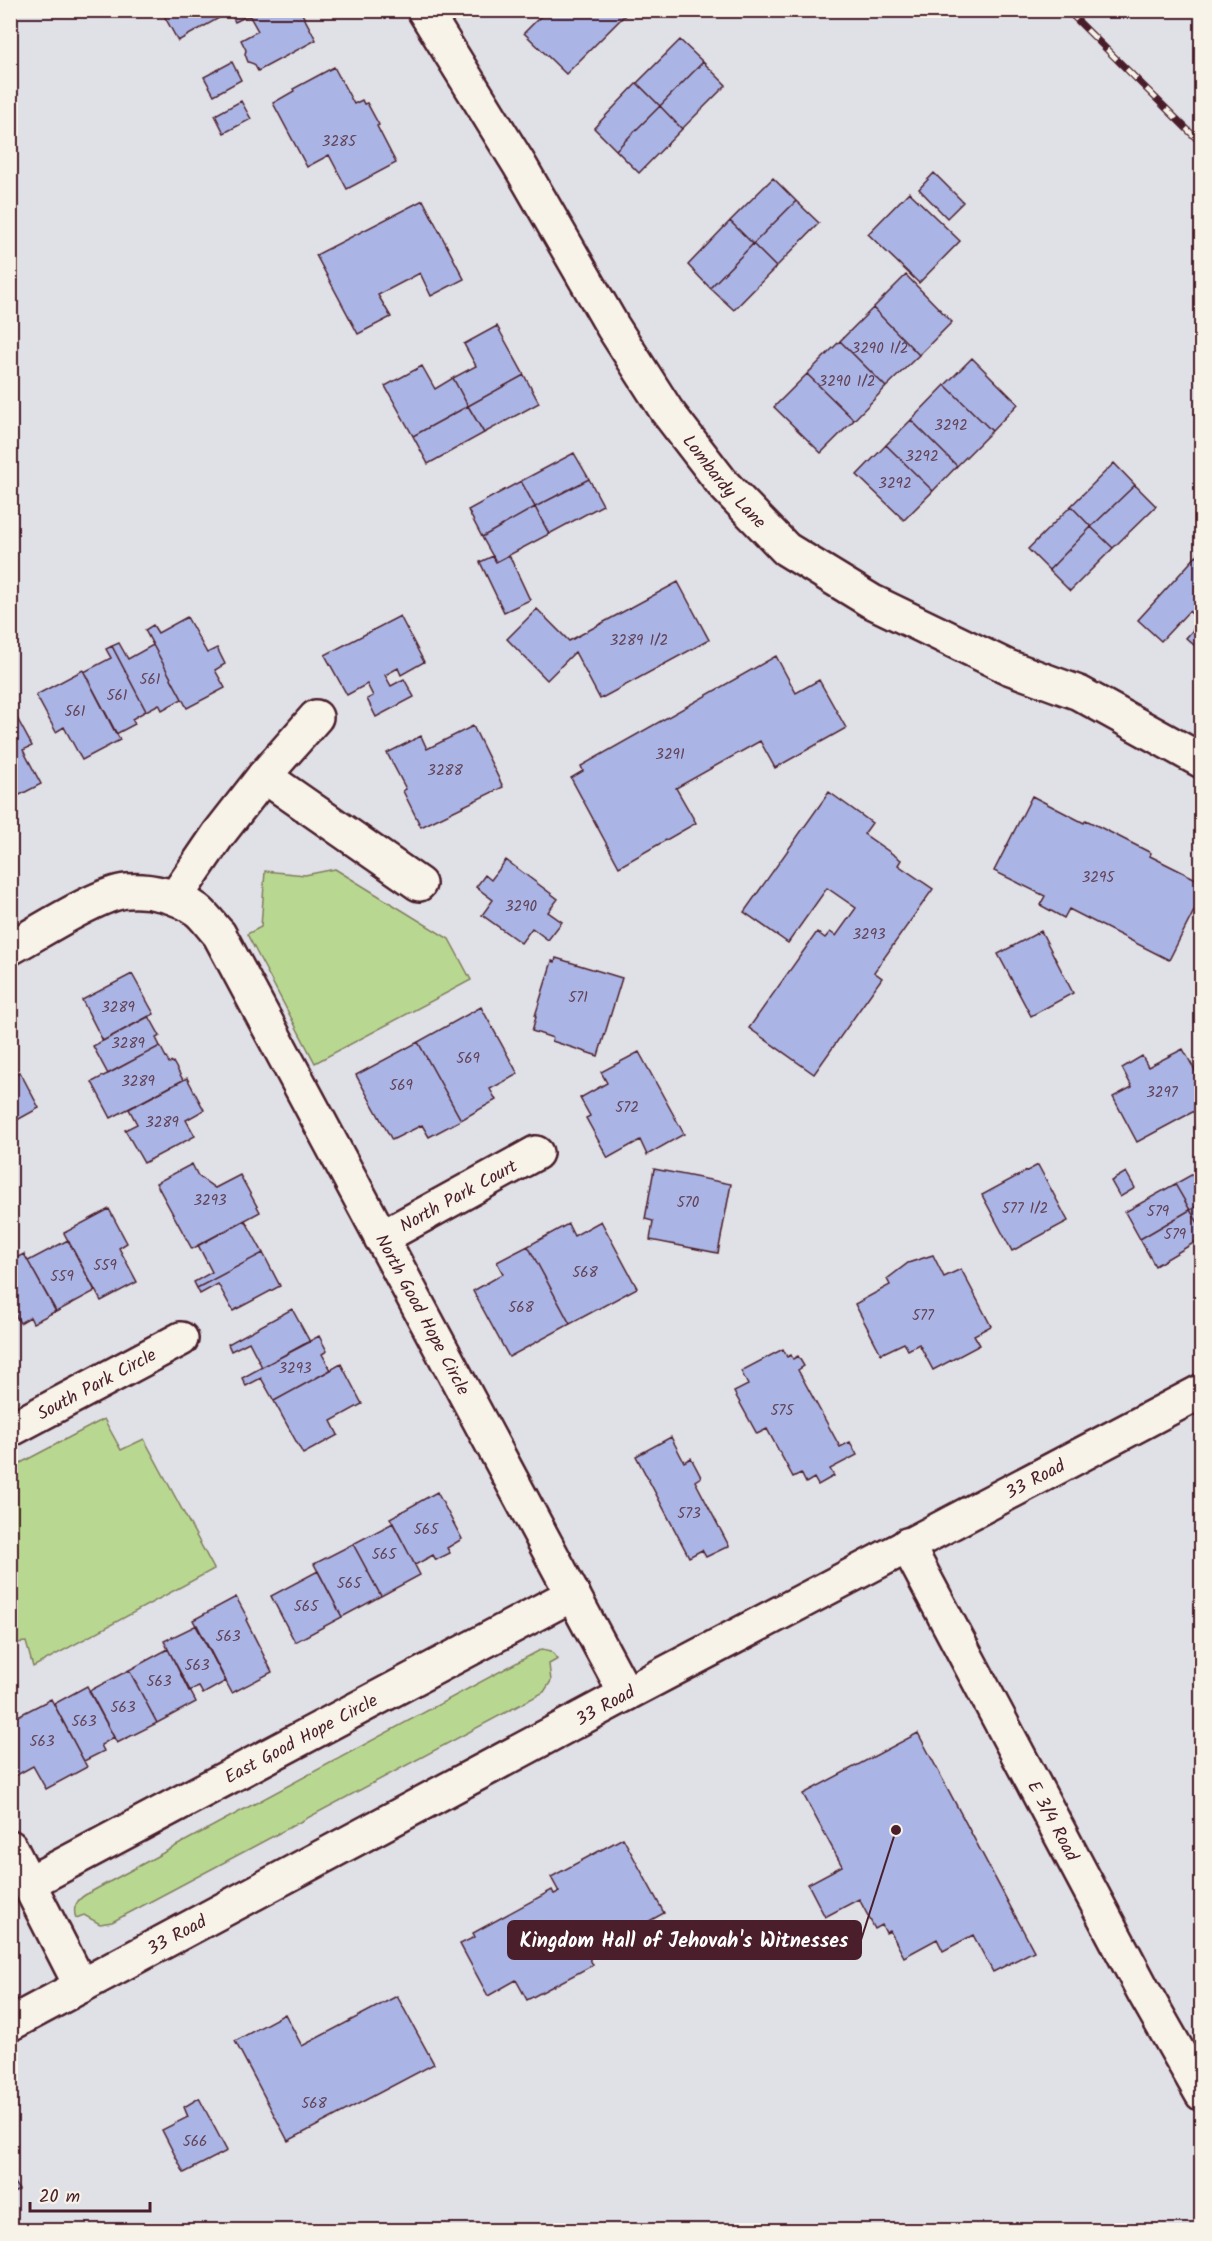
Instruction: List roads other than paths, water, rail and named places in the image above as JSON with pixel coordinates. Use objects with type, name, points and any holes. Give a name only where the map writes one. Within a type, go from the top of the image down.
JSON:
[{"type":"street","name":"Lombardy Lane","points":[[424,10],[519,164],[613,327],[666,410],[723,484],[786,549],[871,601],[1008,667],[1078,693],[1202,761]]},
{"type":"street","points":[[175,898],[218,835],[264,776],[316,717]]},
{"type":"street","points":[[264,776],[419,884]]},
{"type":"street","name":"North Good Hope Circle","points":[[10,948],[99,899],[125,891],[149,891],[175,898],[198,910],[219,934],[626,1694]]},
{"type":"street","name":"North Park Court","points":[[381,1238],[536,1153]]},
{"type":"street","name":"South Park Circle","points":[[10,1430],[181,1339]]},
{"type":"street","name":"33 Road","points":[[10,2024],[626,1694],[1202,1391]]},
{"type":"street","name":"E 3/4 Road","points":[[907,1545],[1144,1992],[1202,2094]]},
{"type":"street","name":"East Good Hope Circle","points":[[29,1883],[573,1594]]},
{"type":"street","points":[[10,1847],[81,1986]]},
{"type":"railway","points":[[1067,10],[1202,144]]},
{"type":"place","name":"Kingdom Hall of Jehovah's Witnesses","points":[[896,1830]]}]
